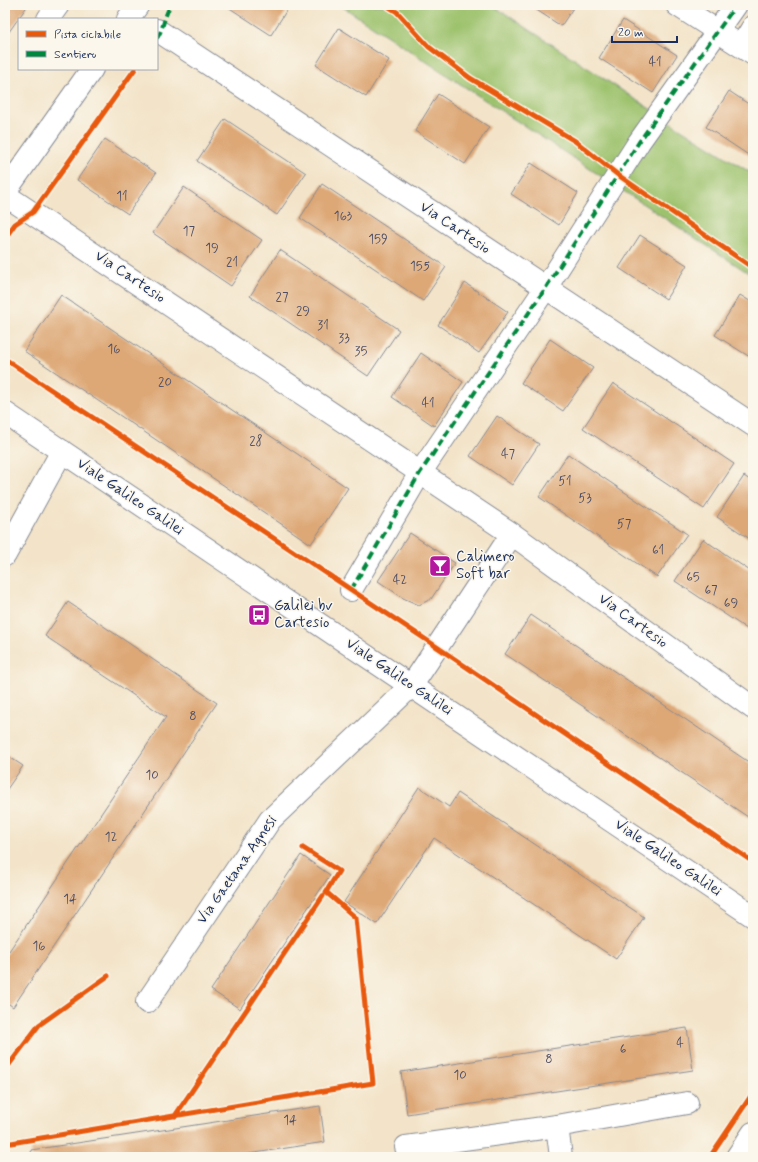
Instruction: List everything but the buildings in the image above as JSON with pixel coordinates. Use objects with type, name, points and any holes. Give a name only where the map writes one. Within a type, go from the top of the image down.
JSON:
[{"type":"street","points":[[49,18],[58,5]]},
{"type":"street","points":[[677,5],[747,50],[753,27]]},
{"type":"street","points":[[351,590],[420,473],[546,289],[639,142],[736,5]]},
{"type":"street","name":"Via Cartesio","points":[[158,31],[753,425]]},
{"type":"street","points":[[5,193],[91,70]]},
{"type":"street","name":"Via Cartesio","points":[[5,193],[512,534],[753,708]]},
{"type":"street","name":"Viale Galileo Galilei","points":[[5,412],[753,916]]},
{"type":"street","points":[[5,555],[62,451]]},
{"type":"street","points":[[412,685],[512,534]]},
{"type":"street","name":"Via Gaetana Agnesi","points":[[147,1002],[270,820],[412,685]]},
{"type":"street","points":[[406,1147],[557,1126],[687,1103]]},
{"type":"street","points":[[557,1126],[561,1157]]},
{"type":"street","points":[[737,1157],[753,1133]]},
{"type":"green space","points":[[340,5],[492,5],[673,124],[753,174],[753,276]]},
{"type":"marked path","points":[[158,36],[171,5]]},
{"type":"marked path","points":[[351,590],[420,473],[545,289],[639,142],[736,5]]},
{"type":"cycle path","points":[[386,5],[397,12],[429,47],[470,78],[575,141],[618,175],[753,268]]},
{"type":"cycle path","points":[[5,238],[15,224],[33,212],[134,70]]},
{"type":"cycle path","points":[[5,359],[437,647],[753,862]]},
{"type":"cycle path","points":[[5,1144],[373,1083],[356,918],[326,892],[339,871],[303,848]]},
{"type":"cycle path","points":[[175,1116],[323,896]]},
{"type":"cycle path","points":[[5,1070],[39,1025],[108,976]]},
{"type":"cycle path","points":[[710,1157],[753,1093]]},
{"type":"place","name":"Calimero Soft bar","points":[[440,566]]},
{"type":"place","name":"Galilei bv Cartesio","points":[[259,615]]}]
